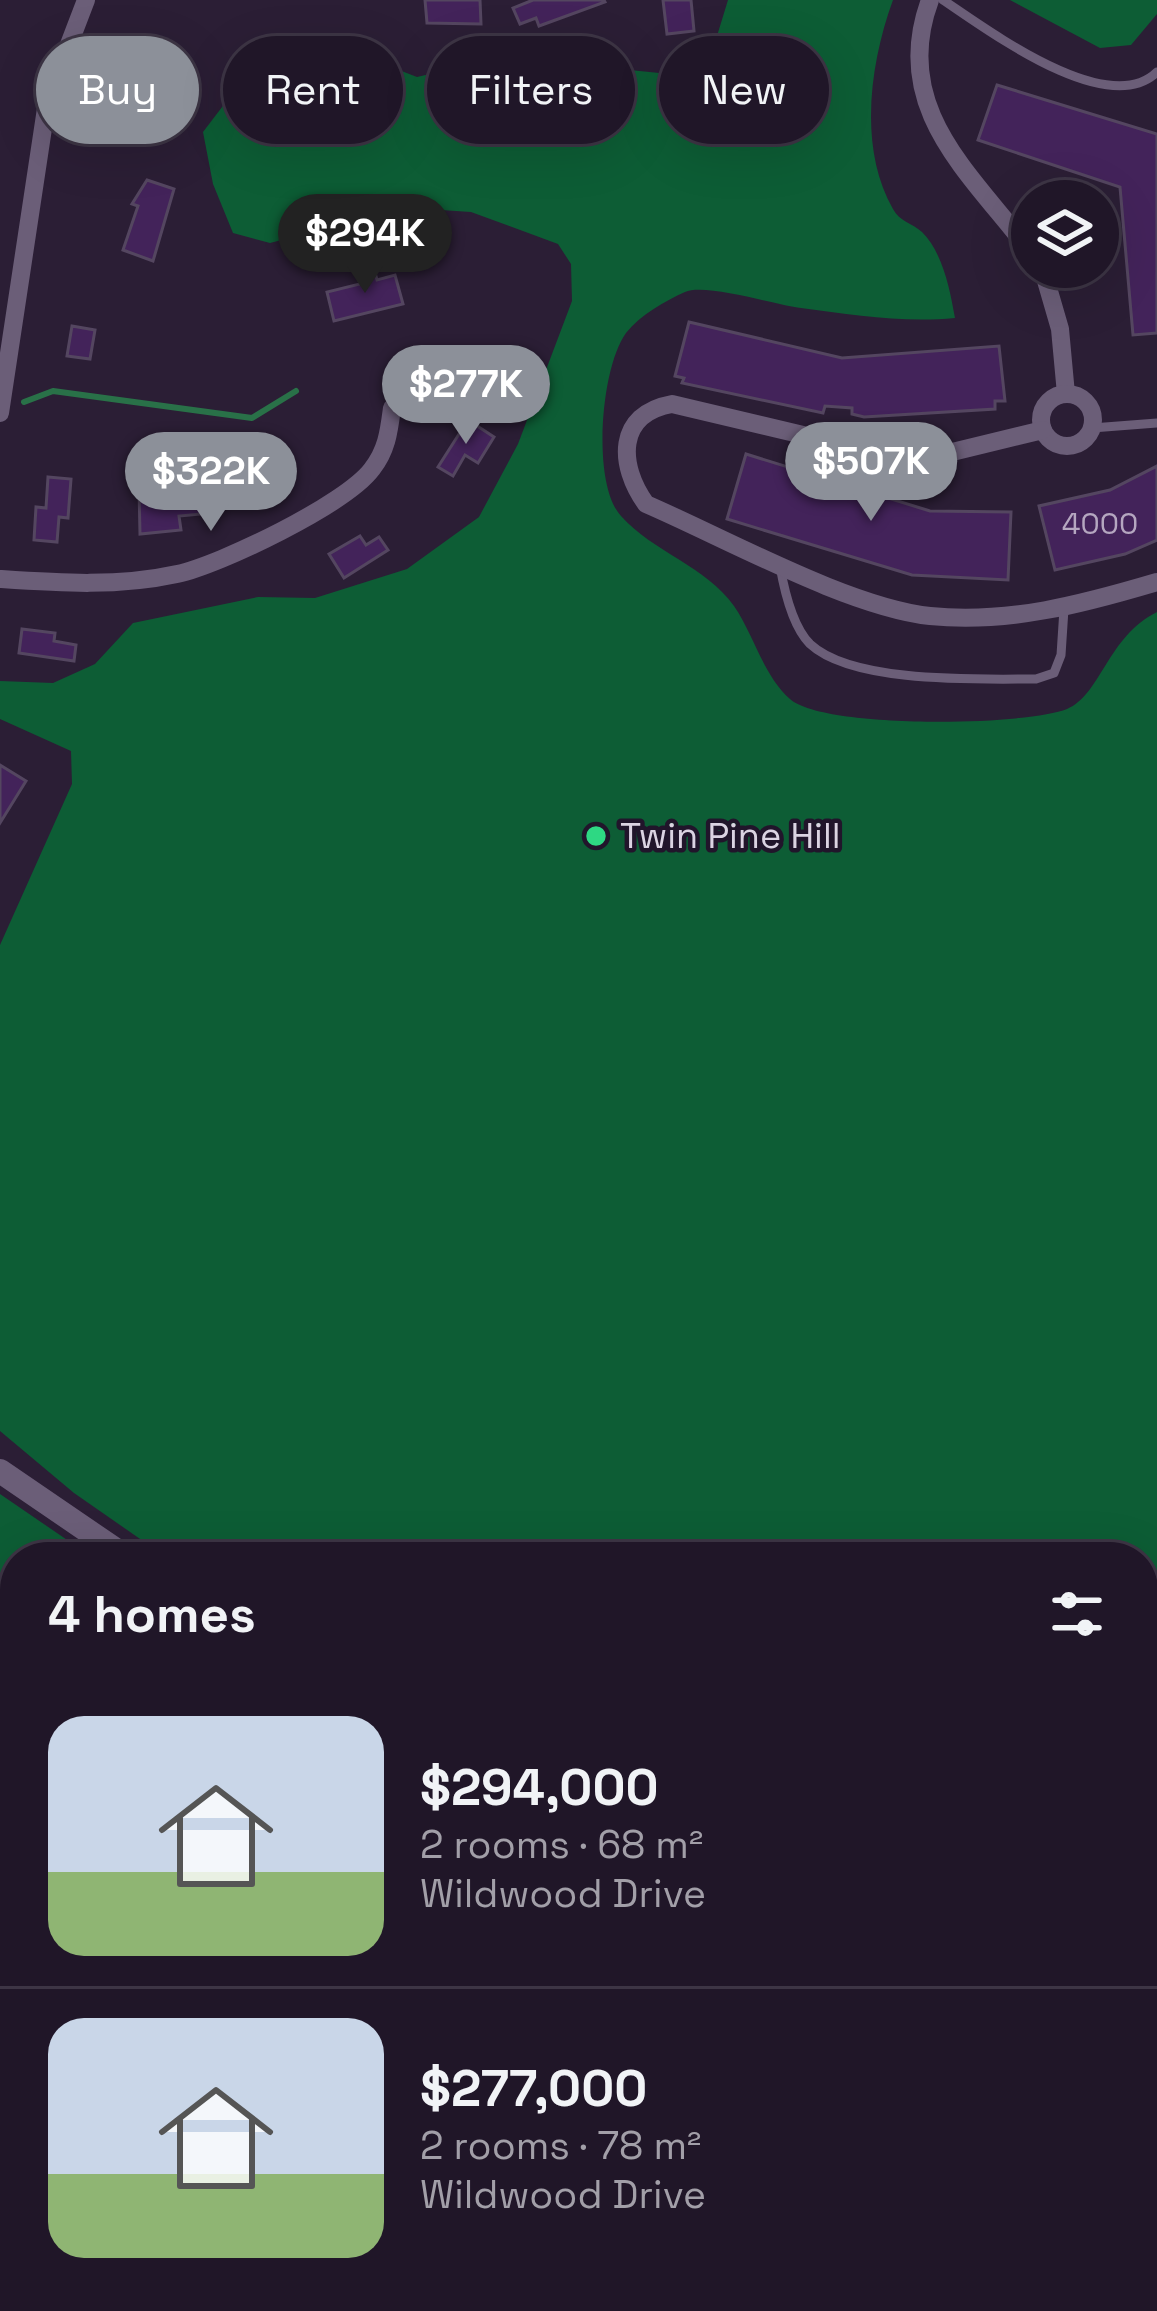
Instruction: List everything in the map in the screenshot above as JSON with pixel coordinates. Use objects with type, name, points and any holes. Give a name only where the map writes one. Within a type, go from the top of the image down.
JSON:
[{"type":"street","points":[[0,413],[46,102],[86,0]]},
{"type":"street","points":[[930,0],[919,56],[939,138],[1011,228]]},
{"type":"street","points":[[1048,288],[1060,329],[1066,394]]},
{"type":"street","points":[[1043,430],[1063,446],[1081,442],[1092,428],[1085,401],[1066,394]]},
{"type":"street","points":[[1043,430],[1046,406],[1066,394]]},
{"type":"street","points":[[1043,430],[940,455],[884,454],[692,405],[652,408],[631,427],[624,454],[631,483],[646,504],[872,604],[930,616],[1064,609],[1157,582]]},
{"type":"street","points":[[0,580],[99,585],[180,574],[220,560],[318,510],[370,472],[388,442],[392,408]]},
{"type":"street","points":[[0,1471],[104,1542]]},
{"type":"lane","points":[[943,0],[1064,73],[1118,89],[1148,82],[1157,72]]},
{"type":"lane","points":[[1092,428],[1105,431],[1157,423]]},
{"type":"lane","points":[[779,561],[784,592],[809,643],[838,658],[917,679],[1036,680],[1054,673],[1061,655],[1064,609]]},
{"type":"shaded area","points":[[728,0],[893,0],[874,78],[875,159],[896,213],[922,232],[935,250],[955,318],[859,316],[708,290],[685,292],[661,304],[626,333],[610,371],[606,397],[606,478],[621,516],[722,592],[790,699],[810,709],[881,720],[970,721],[1044,715],[1079,702],[1127,636],[1157,612],[1157,1542],[144,1542],[74,1493],[0,1431],[0,945],[72,784],[71,751],[0,719],[0,681],[53,683],[95,664],[133,623],[258,597],[315,598],[407,569],[479,517],[518,444],[572,301],[571,264],[558,244],[471,212],[426,209],[366,218],[270,243],[233,233],[213,184],[203,132],[223,106],[223,144],[403,144],[403,72],[427,75],[427,144],[635,144],[635,71],[659,73],[659,144],[829,144],[829,36],[717,36]]},
{"type":"shaded area","points":[[1010,0],[1157,0],[1157,14],[1131,45],[1100,48]]},
{"type":"shaded area","points":[[0,1494],[70,1542],[0,1542]]},
{"type":"building","points":[[425,0],[480,0],[481,24],[427,23]]},
{"type":"building","points":[[533,0],[605,2],[539,26],[536,18],[520,24],[513,8]]},
{"type":"building","points":[[663,0],[691,0],[694,31],[667,34]]},
{"type":"building","points":[[997,85],[1157,134],[1157,333],[1133,335],[1119,180],[1099,180],[978,140]]},
{"type":"building","points":[[147,180],[174,189],[153,261],[123,250],[138,206],[132,204]]},
{"type":"building","points":[[374,269],[377,280],[395,275],[403,304],[334,321],[327,292],[360,284],[357,273]]},
{"type":"building","points":[[689,322],[842,358],[999,346],[1005,401],[995,401],[995,409],[864,417],[852,414],[852,408],[825,406],[823,413],[682,383],[684,378],[675,376]]},
{"type":"building","points":[[72,326],[95,330],[90,359],[67,356]]},
{"type":"building","points":[[496,347],[502,386],[466,391],[460,353]]},
{"type":"building","points":[[468,420],[494,437],[478,463],[465,455],[453,476],[438,467]]},
{"type":"building","points":[[277,445],[295,468],[257,490],[254,483],[211,508],[212,513],[179,516],[181,530],[140,534],[139,488],[215,482]]},
{"type":"building","points":[[746,454],[930,511],[1011,512],[1008,580],[912,575],[727,519]]},
{"type":"building","points":[[1157,466],[1157,540],[1125,554],[1055,570],[1039,506],[1110,490]]},
{"type":"building","points":[[48,477],[71,479],[68,518],[59,517],[57,542],[34,540],[36,507],[46,508]]},
{"type":"building","points":[[360,536],[366,545],[379,537],[388,550],[344,578],[329,554]]},
{"type":"building","points":[[22,629],[55,633],[54,641],[76,645],[74,661],[19,653]]},
{"type":"building","points":[[0,765],[26,781],[0,823]]},
{"type":"waterway","points":[[24,402],[53,391],[252,418],[296,391]]},
{"type":"place","name":"Twin Pine Hill","points":[[596,836]]}]
